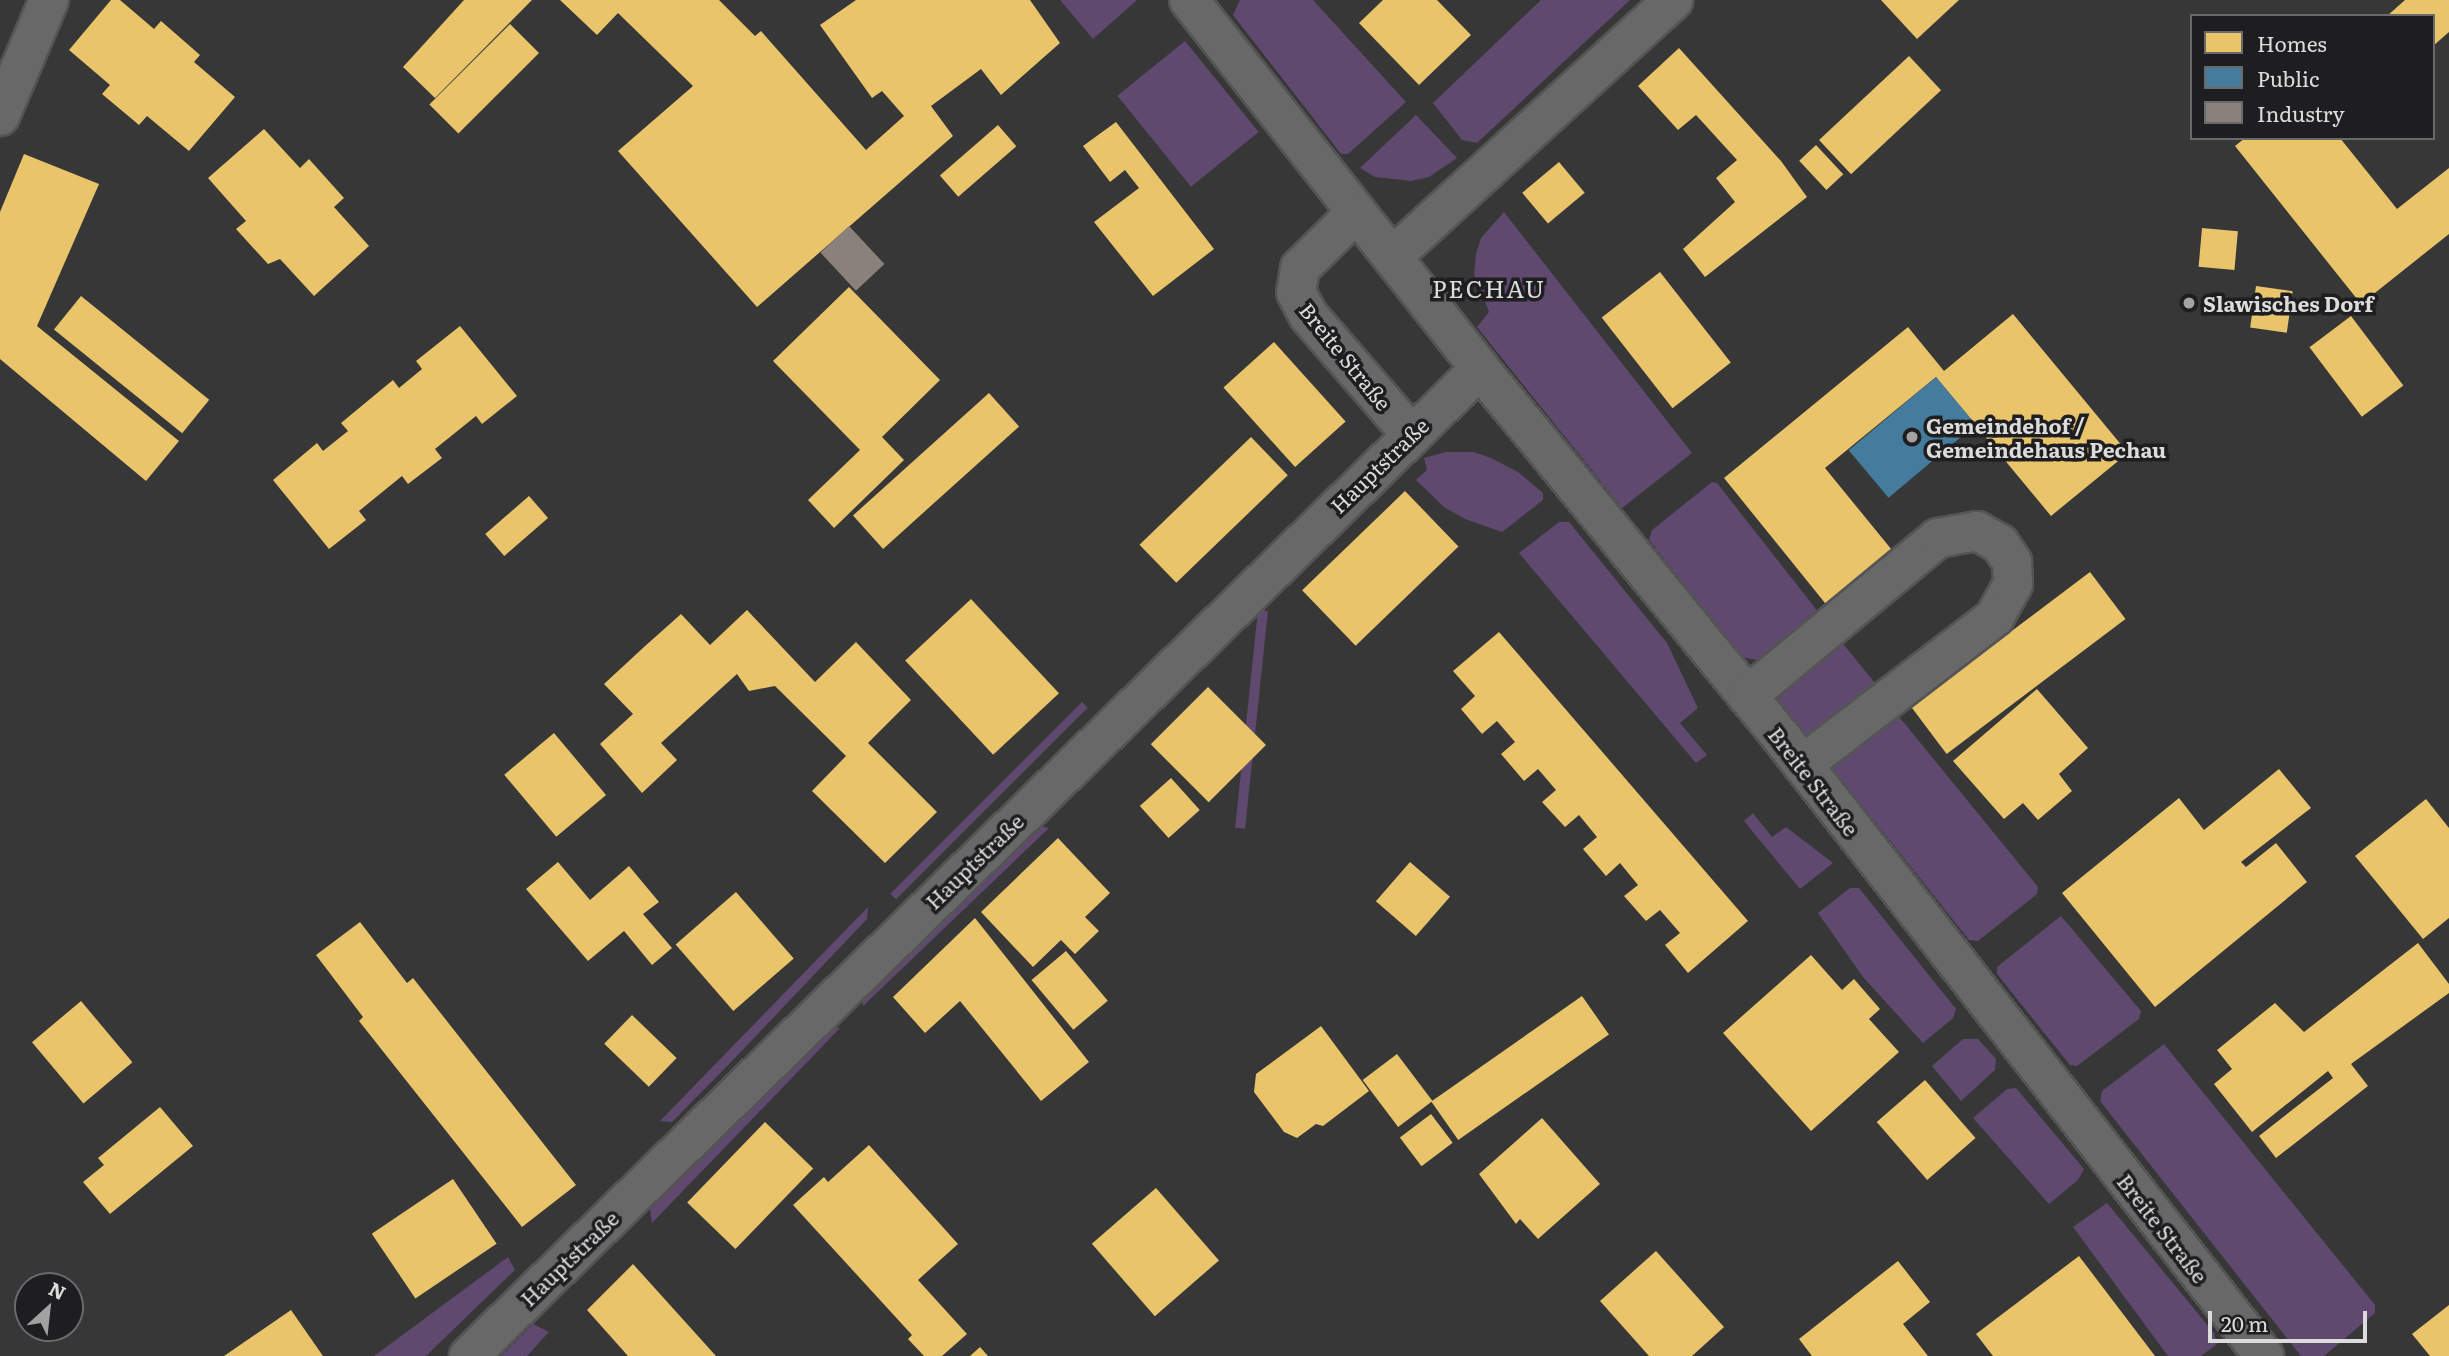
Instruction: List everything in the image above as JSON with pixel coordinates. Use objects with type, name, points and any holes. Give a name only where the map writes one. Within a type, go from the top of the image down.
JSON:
[{"type":"street","points":[[0,116],[49,0]]},
{"type":"street","name":"Breite Straße","points":[[1189,0],[1480,369],[1802,765],[2263,1356]]},
{"type":"street","points":[[1392,257],[1673,0]]},
{"type":"street","name":"Breite Straße","points":[[1356,213],[1300,268],[1296,292],[1308,315],[1410,433]]},
{"type":"street","name":"Hauptstraße","points":[[469,1356],[1410,433],[1480,369]]},
{"type":"street","points":[[1747,696],[1938,538],[1977,531],[2000,544],[2012,562],[2013,584],[1995,617],[1802,765]]},
{"type":"shaded area","points":[[1060,0],[1137,0],[1093,39]]},
{"type":"shaded area","points":[[1240,0],[1313,0],[1406,102],[1348,154],[1341,154],[1233,15]]},
{"type":"shaded area","points":[[1541,0],[1630,0],[1477,143],[1462,140],[1433,103]]},
{"type":"shaded area","points":[[1185,41],[1259,132],[1191,187],[1117,96]]},
{"type":"shaded area","points":[[1416,115],[1457,158],[1429,177],[1411,181],[1375,177],[1360,168]]},
{"type":"shaded area","points":[[1504,212],[1692,453],[1622,508],[1477,327],[1489,312],[1474,274],[1476,254],[1481,238]]},
{"type":"shaded area","points":[[1446,452],[1474,452],[1491,458],[1518,472],[1543,493],[1543,500],[1502,532],[1465,519],[1444,507],[1416,480],[1427,470],[1424,458]]},
{"type":"shaded area","points":[[1394,477],[1397,480],[1293,582],[1293,574]]},
{"type":"shaded area","points":[[1712,482],[1717,483],[1816,609],[1815,616],[1757,660],[1740,657],[1649,540],[1652,530]]},
{"type":"shaded area","points":[[1559,522],[1569,522],[1667,643],[1698,708],[1680,723],[1707,755],[1696,763],[1519,553]]},
{"type":"shaded area","points":[[1258,610],[1268,611],[1245,829],[1235,828]]},
{"type":"shaded area","points":[[1840,640],[1879,688],[1822,732],[1807,735],[1777,703],[1778,687]]},
{"type":"shaded area","points":[[1082,702],[1088,708],[896,899],[890,894]]},
{"type":"shaded area","points":[[1896,713],[2038,887],[2037,894],[1978,941],[1969,940],[1833,769],[1835,756]]},
{"type":"shaded area","points":[[1753,813],[1772,837],[1786,827],[1833,863],[1800,889],[1744,821]]},
{"type":"shaded area","points":[[1039,826],[1049,828],[863,1006],[862,999]]},
{"type":"shaded area","points":[[1850,888],[1859,888],[1956,1009],[1953,1018],[1923,1043],[1863,977],[1818,913]]},
{"type":"shaded area","points":[[868,907],[867,919],[735,1058],[672,1122],[660,1121]]},
{"type":"shaded area","points":[[2061,916],[2141,1011],[2139,1019],[2077,1066],[2070,1065],[1997,974],[1997,967]]},
{"type":"shaded area","points":[[833,1028],[840,1028],[652,1223],[650,1209]]},
{"type":"shaded area","points":[[1963,1039],[1978,1039],[1996,1059],[1995,1070],[1961,1101],[1932,1066]]},
{"type":"shaded area","points":[[2164,1044],[2375,1305],[2375,1313],[2324,1356],[2301,1356],[2100,1101],[2102,1091]]},
{"type":"shaded area","points":[[2016,1088],[2084,1169],[2078,1180],[2049,1204],[1973,1118],[2007,1089]]},
{"type":"shaded area","points":[[2107,1203],[2214,1333],[2217,1344],[2201,1356],[2168,1356],[2073,1227]]},
{"type":"shaded area","points":[[508,1257],[515,1270],[426,1356],[374,1356]]},
{"type":"shaded area","points":[[533,1324],[549,1332],[527,1356],[501,1356]]},
{"type":"building: Homes","points":[[111,0],[120,0],[154,29],[161,21],[200,55],[194,62],[235,97],[189,151],[147,116],[139,125],[102,94],[110,85],[69,50]]},
{"type":"building: Homes","points":[[464,0],[532,0],[435,98],[403,67]]},
{"type":"building: Homes","points":[[560,0],[719,0],[755,36],[761,31],[866,150],[904,116],[882,91],[872,98],[820,25],[856,0],[1030,0],[1060,43],[1001,95],[981,69],[931,106],[953,136],[757,307],[618,151],[693,86],[618,13],[597,35]]},
{"type":"building: Homes","points":[[1383,0],[1437,0],[1471,35],[1419,85],[1359,23]]},
{"type":"building: Homes","points":[[1881,0],[1959,0],[1917,39]]},
{"type":"building: Homes","points":[[2405,0],[2449,0],[2449,32],[2435,44],[2435,14],[2389,14]]},
{"type":"building: Homes","points":[[510,24],[539,53],[458,134],[429,105]]},
{"type":"building: Homes","points":[[1679,48],[1781,161],[1807,197],[1705,277],[1683,249],[1735,202],[1716,178],[1737,160],[1696,115],[1678,130],[1638,86]]},
{"type":"building: Homes","points":[[1909,56],[1941,90],[1851,174],[1819,140]]},
{"type":"building: Homes","points":[[1116,122],[1214,249],[1153,296],[1094,222],[1139,188],[1125,170],[1110,182],[1083,146]]},
{"type":"building: Homes","points":[[998,125],[1016,146],[958,197],[940,176]]},
{"type":"building: Homes","points":[[264,129],[300,168],[309,159],[344,198],[334,207],[369,246],[314,296],[280,259],[268,264],[236,229],[246,221],[208,178]]},
{"type":"building: Homes","points":[[2242,140],[2342,140],[2397,209],[2449,168],[2449,234],[2361,304],[2235,146]]},
{"type":"building: Homes","points":[[1816,145],[1843,174],[1826,190],[1799,161]]},
{"type":"building: Homes","points":[[24,154],[99,184],[37,326],[179,441],[146,481],[0,359],[0,212]]},
{"type":"building: Homes","points":[[1559,162],[1585,193],[1548,223],[1522,193]]},
{"type":"building: Homes","points":[[2202,228],[2238,231],[2234,270],[2199,267]]},
{"type":"building: Homes","points":[[1660,272],[1731,363],[1672,408],[1602,318]]},
{"type":"building: Homes","points":[[2256,286],[2293,291],[2287,333],[2250,328]]},
{"type":"building: Homes","points":[[849,287],[940,380],[882,437],[904,460],[834,528],[808,500],[860,450],[773,361]]},
{"type":"building: Homes","points":[[81,296],[209,400],[182,433],[54,329]]},
{"type":"building: Homes","points":[[2013,314],[2128,453],[2051,516],[1936,377],[1825,468],[1896,555],[1829,608],[1724,478],[1908,327],[1944,371]]},
{"type":"building: Homes","points":[[2351,316],[2403,385],[2362,417],[2309,347]]},
{"type":"building: Homes","points":[[460,326],[517,396],[482,424],[476,416],[435,449],[442,458],[408,484],[402,476],[359,511],[366,520],[329,549],[273,480],[317,443],[323,451],[348,431],[341,423],[393,380],[399,388],[422,369],[416,361]]},
{"type":"building: Homes","points":[[1274,342],[1346,422],[1295,467],[1223,388]]},
{"type":"building: Homes","points":[[989,393],[1019,426],[883,549],[853,515]]},
{"type":"building: Homes","points":[[1251,437],[1288,475],[1176,583],[1140,545]]},
{"type":"building: Homes","points":[[1405,491],[1458,546],[1356,646],[1302,590]]},
{"type":"building: Homes","points":[[529,496],[548,518],[504,556],[485,534]]},
{"type":"building: Homes","points":[[2090,572],[2126,619],[1947,754],[1911,707]]},
{"type":"building: Homes","points":[[971,599],[1059,693],[993,755],[905,660]]},
{"type":"building: Homes","points":[[747,610],[815,682],[856,642],[911,700],[868,743],[937,812],[885,863],[812,791],[846,756],[775,686],[749,691],[737,674],[661,743],[677,760],[642,793],[600,744],[633,714],[604,684],[644,647],[681,614],[710,645]]},
{"type":"building: Homes","points":[[1499,632],[1748,921],[1688,973],[1665,945],[1680,933],[1660,910],[1646,921],[1624,896],[1638,885],[1620,863],[1606,876],[1583,849],[1597,837],[1579,815],[1565,827],[1542,802],[1556,790],[1538,769],[1524,781],[1501,754],[1515,742],[1497,721],[1482,734],[1461,709],[1475,696],[1453,671]]},
{"type":"building: Homes","points":[[1208,687],[1266,745],[1209,802],[1151,744]]},
{"type":"building: Homes","points":[[2037,689],[2088,748],[2059,774],[2072,791],[2038,820],[2023,803],[2004,819],[1953,761]]},
{"type":"building: Homes","points":[[554,733],[606,795],[556,837],[504,775]]},
{"type":"building: Homes","points":[[2279,769],[2311,808],[2241,862],[2246,867],[2276,843],[2307,882],[2155,1007],[2062,893],[2179,798],[2204,830]]},
{"type":"building: Homes","points":[[1171,778],[1200,810],[1169,838],[1140,806]]},
{"type":"building: Homes","points":[[2426,799],[2449,828],[2449,918],[2423,939],[2355,856]]},
{"type":"building: Homes","points":[[1058,838],[1110,893],[1085,917],[1099,931],[1075,954],[1061,940],[1033,967],[981,912]]},
{"type":"building: Homes","points":[[558,862],[590,900],[629,866],[659,902],[643,914],[672,948],[652,965],[624,931],[588,961],[526,889]]},
{"type":"building: Homes","points":[[1410,862],[1450,897],[1416,936],[1376,901]]},
{"type":"building: Homes","points":[[736,892],[794,958],[733,1011],[676,944]]},
{"type":"building: Homes","points":[[975,918],[1089,1062],[1041,1101],[960,1001],[925,1033],[893,997]]},
{"type":"building: Homes","points":[[360,922],[407,983],[413,978],[576,1185],[522,1227],[359,1021],[363,1017],[316,955]]},
{"type":"building: Homes","points":[[2418,943],[2449,984],[2449,993],[2351,1064],[2368,1086],[2276,1158],[2259,1136],[2333,1078],[2328,1071],[2252,1132],[2214,1084],[2232,1069],[2217,1050],[2275,1003],[2304,1032]]},
{"type":"building: Homes","points":[[1066,951],[1108,1001],[1073,1030],[1032,980]]},
{"type":"building: Homes","points":[[1811,955],[1842,990],[1854,979],[1880,1009],[1869,1019],[1899,1052],[1811,1131],[1723,1033]]},
{"type":"building: Homes","points":[[1582,996],[1609,1035],[1458,1140],[1431,1102]]},
{"type":"building: Homes","points":[[81,1001],[132,1062],[83,1103],[32,1042]]},
{"type":"building: Homes","points":[[632,1015],[677,1058],[649,1087],[604,1044]]},
{"type":"building: Homes","points":[[1321,1026],[1369,1091],[1323,1126],[1316,1124],[1297,1138],[1284,1132],[1254,1092],[1256,1074]]},
{"type":"building: Homes","points":[[1397,1054],[1433,1101],[1398,1127],[1363,1080]]},
{"type":"building: Homes","points":[[1925,1080],[1976,1138],[1927,1180],[1877,1122]]},
{"type":"building: Homes","points":[[160,1107],[193,1146],[110,1214],[83,1182],[104,1165],[98,1158]]},
{"type":"building: Homes","points":[[1431,1114],[1453,1143],[1422,1166],[1400,1137]]},
{"type":"building: Homes","points":[[1542,1118],[1600,1184],[1538,1239],[1520,1219],[1516,1224],[1479,1174]]},
{"type":"building: Homes","points":[[765,1122],[813,1169],[735,1249],[687,1203]]},
{"type":"building: Homes","points":[[869,1145],[958,1244],[918,1280],[967,1334],[942,1356],[924,1356],[908,1339],[912,1335],[793,1205],[824,1177],[828,1182]]},
{"type":"building: Homes","points":[[453,1179],[497,1244],[415,1298],[372,1234]]},
{"type":"building: Homes","points":[[1156,1188],[1219,1260],[1155,1316],[1092,1244]]},
{"type":"building: Homes","points":[[1656,1251],[1724,1327],[1692,1356],[1649,1356],[1600,1301]]},
{"type":"building: Homes","points":[[2079,1256],[2155,1356],[1993,1356],[1976,1334]]},
{"type":"building: Homes","points":[[1898,1261],[1930,1302],[1903,1324],[1928,1356],[1812,1356],[1799,1339]]},
{"type":"building: Homes","points":[[633,1264],[716,1356],[628,1356],[587,1310]]},
{"type":"building: Homes","points":[[2449,1305],[2449,1356],[2430,1356],[2412,1334]]},
{"type":"building: Homes","points":[[291,1310],[323,1356],[224,1356]]},
{"type":"building: Homes","points":[[980,1347],[988,1356],[970,1356]]},
{"type":"building: Public","name":"Gemeindehof / Gemeindehaus Pechau","points":[[1936,377],[1976,424],[1889,498],[1849,450]]},
{"type":"building: Industry","points":[[849,226],[884,264],[856,291],[820,253]]},
{"type":"place","name":"Slawisches Dorf","points":[[2189,303]]},
{"type":"place","name":"Gemeindehof / Gemeindehaus Pechau","points":[[1912,437]]},
{"type":"district","name":"PECHAU","points":[[1489,288]]}]
